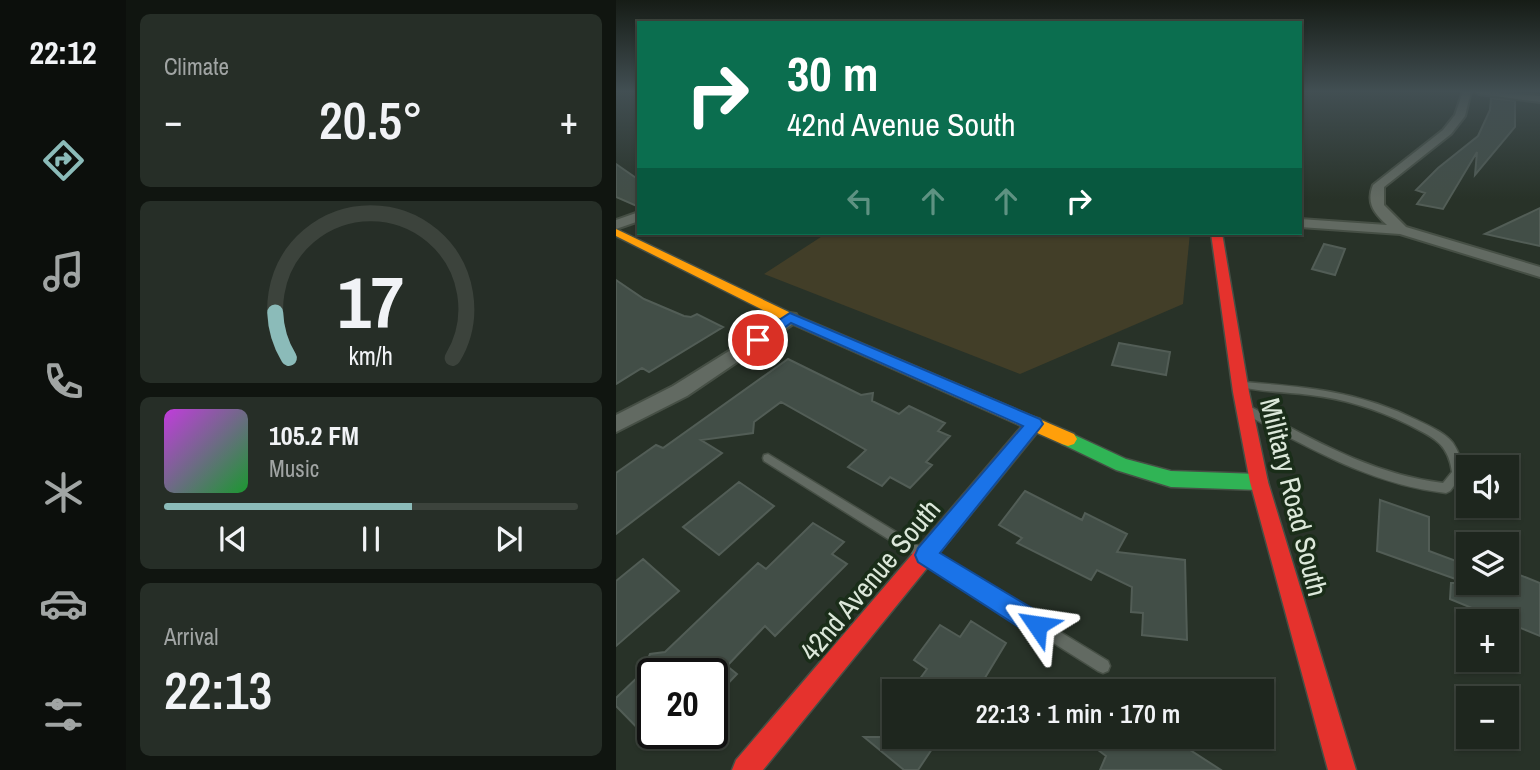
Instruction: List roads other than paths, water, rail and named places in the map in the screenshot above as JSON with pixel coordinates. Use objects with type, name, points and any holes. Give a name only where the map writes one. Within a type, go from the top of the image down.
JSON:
[{"type":"street","points":[[1401,230],[1375,203],[1374,196],[1379,186],[1451,127]]},
{"type":"street","points":[[616,225],[637,217]]},
{"type":"street","points":[[1302,223],[1401,230],[1540,272]]},
{"type":"street","points":[[616,232],[790,318],[1122,465],[1171,479],[1259,482]]},
{"type":"street","name":"Military Road South","points":[[1216,235],[1244,408],[1259,482],[1342,770]]},
{"type":"street","points":[[616,424],[680,391],[790,318]]},
{"type":"street","name":"42nd Avenue South","points":[[746,770],[1034,424]]},
{"type":"lane","points":[[1240,384],[1327,392],[1373,404],[1446,440],[1457,457],[1458,473],[1446,488],[1417,486],[1374,473],[1244,408]]},
{"type":"lane","points":[[768,458],[1103,666]]}]
